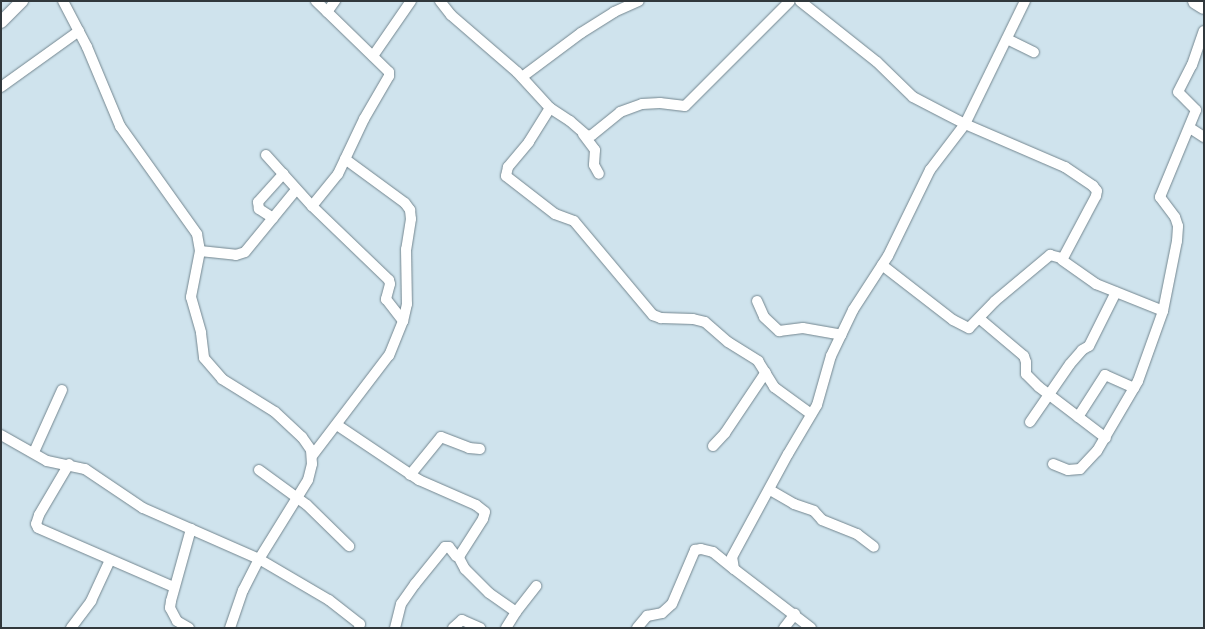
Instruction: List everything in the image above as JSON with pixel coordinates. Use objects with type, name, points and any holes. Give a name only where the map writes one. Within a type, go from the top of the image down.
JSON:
[{"type":"highway","points":[[1196,1],[1204,6]]},
{"type":"street","points":[[1,22],[22,1]]},
{"type":"street","points":[[63,1],[79,31],[114,116],[195,229],[200,251],[191,297],[201,333],[204,358],[222,378],[268,407],[292,428],[307,444],[312,456]]},
{"type":"street","points":[[312,206],[328,188],[389,76],[389,72],[316,1]]},
{"type":"street","points":[[327,12],[335,1]]},
{"type":"street","points":[[373,56],[411,1]]},
{"type":"street","points":[[440,1],[451,15],[522,77],[550,108],[570,121],[583,134],[595,150],[594,165],[599,174]]},
{"type":"street","points":[[522,77],[614,12],[639,1]]},
{"type":"street","points":[[583,134],[592,135],[620,112],[642,104],[660,103],[678,107],[685,106],[790,1]]},
{"type":"street","points":[[734,569],[731,561],[734,553],[820,399],[831,356],[853,310],[882,264],[930,170],[965,124],[1025,1]]},
{"type":"street","points":[[804,2],[877,62],[913,97],[965,124],[1065,167],[1096,189],[1096,196],[1061,258]]},
{"type":"street","points":[[1,87],[79,31]]},
{"type":"street","points":[[1052,464],[1068,470],[1080,469],[1086,466],[1106,438],[1134,388],[1163,311],[1177,241],[1178,226],[1175,217],[1160,198],[1197,109],[1178,92],[1202,43],[1204,31]]},
{"type":"street","points":[[1007,39],[1034,52]]},
{"type":"street","points":[[550,108],[530,142],[508,168],[506,176],[555,214],[574,221],[653,314],[661,318],[693,319],[705,322],[728,342],[758,361],[774,387],[811,414]]},
{"type":"street","points":[[1190,128],[1204,137]]},
{"type":"street","points":[[266,155],[296,190],[389,280],[390,284],[386,299],[404,321]]},
{"type":"street","points":[[230,628],[244,590],[259,559],[298,499],[308,480],[312,456],[337,426],[393,349],[404,321],[407,304],[406,248],[411,219],[410,210],[405,203],[345,158]]},
{"type":"street","points":[[274,218],[259,209],[258,202],[283,174]]},
{"type":"street","points":[[200,251],[228,255],[241,254],[250,248],[296,190]]},
{"type":"street","points":[[882,264],[961,326],[973,326],[995,301],[1050,255],[1061,258],[1063,262],[1096,284],[1163,311]]},
{"type":"street","points":[[1030,422],[1070,364],[1082,350],[1089,346],[1116,292]]},
{"type":"street","points":[[757,301],[764,317],[779,331],[803,328],[841,335]]},
{"type":"street","points":[[980,319],[1024,356],[1026,374],[1106,438]]},
{"type":"street","points":[[713,446],[725,433],[766,372]]},
{"type":"street","points":[[1078,417],[1105,375],[1134,388]]},
{"type":"street","points":[[34,452],[62,390]]},
{"type":"street","points":[[337,426],[410,475],[484,510],[483,519],[458,556]]},
{"type":"street","points":[[1,435],[47,461],[69,464],[85,469],[142,508],[259,559],[329,600],[361,626]]},
{"type":"street","points":[[410,475],[441,437],[468,448],[480,449]]},
{"type":"street","points":[[69,464],[39,515],[37,526],[42,531],[174,587]]},
{"type":"street","points":[[259,470],[326,522],[349,546]]},
{"type":"street","points":[[770,490],[794,504],[814,512],[822,520],[857,534],[874,547]]},
{"type":"street","points":[[187,628],[177,621],[170,608],[174,587],[192,529]]},
{"type":"street","points":[[395,628],[403,600],[443,548],[450,547],[465,568],[490,593],[516,612]]},
{"type":"street","points":[[637,628],[647,616],[662,613],[672,604],[695,550],[701,549],[713,552],[811,628]]},
{"type":"street","points":[[71,628],[91,601],[110,560]]},
{"type":"street","points":[[506,628],[536,586]]},
{"type":"street","points":[[784,628],[795,614]]},
{"type":"street","points":[[453,628],[462,620],[480,628]]}]
